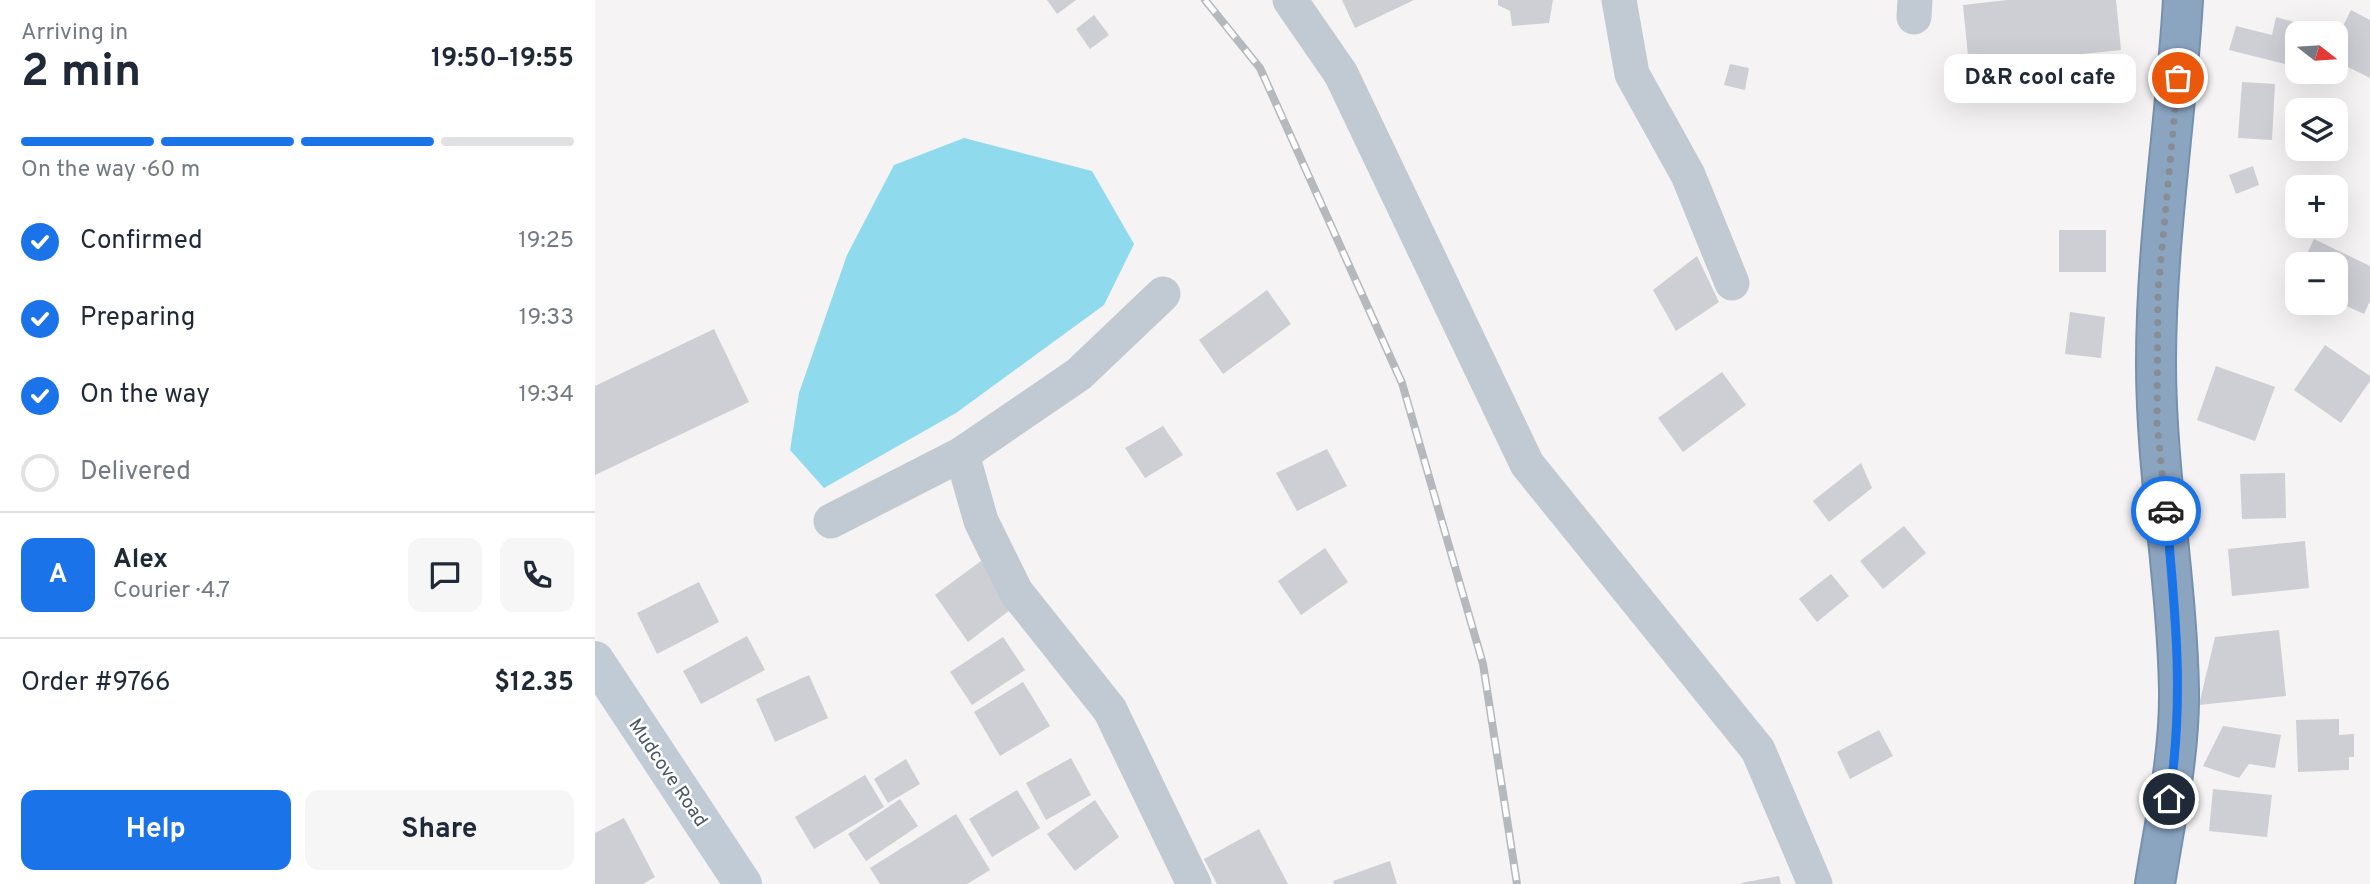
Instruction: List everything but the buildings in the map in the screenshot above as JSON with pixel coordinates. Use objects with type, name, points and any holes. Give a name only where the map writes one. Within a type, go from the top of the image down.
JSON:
[{"type":"highway","points":[[2155,884],[2172,781],[2179,693],[2176,624],[2157,423],[2156,363],[2158,291],[2183,0]]},
{"type":"street","points":[[1290,0],[1341,74],[1527,464],[1758,750],[1815,884]]},
{"type":"street","points":[[1619,0],[1632,74],[1688,175],[1733,283]]},
{"type":"street","points":[[831,521],[962,454],[1079,373],[1163,294]]},
{"type":"street","points":[[962,454],[981,521],[1016,592],[1110,710],[1194,884]]},
{"type":"street","name":"Mudcove Road","points":[[595,660],[743,884]]},
{"type":"water","points":[[964,138],[1092,171],[1134,244],[1104,305],[956,413],[824,488],[790,450],[799,393],[847,255],[894,165]]},
{"type":"railway","points":[[1205,0],[1260,68],[1402,383],[1483,664],[1517,884]]},
{"type":"way so far","points":[[2166,511],[2157,423],[2156,363],[2158,291],[2178,78]]},
{"type":"place","name":"D&R cool cafe","points":[[2178,78]]},
{"type":"route","points":[[2166,511],[2179,693],[2169,799]]}]
